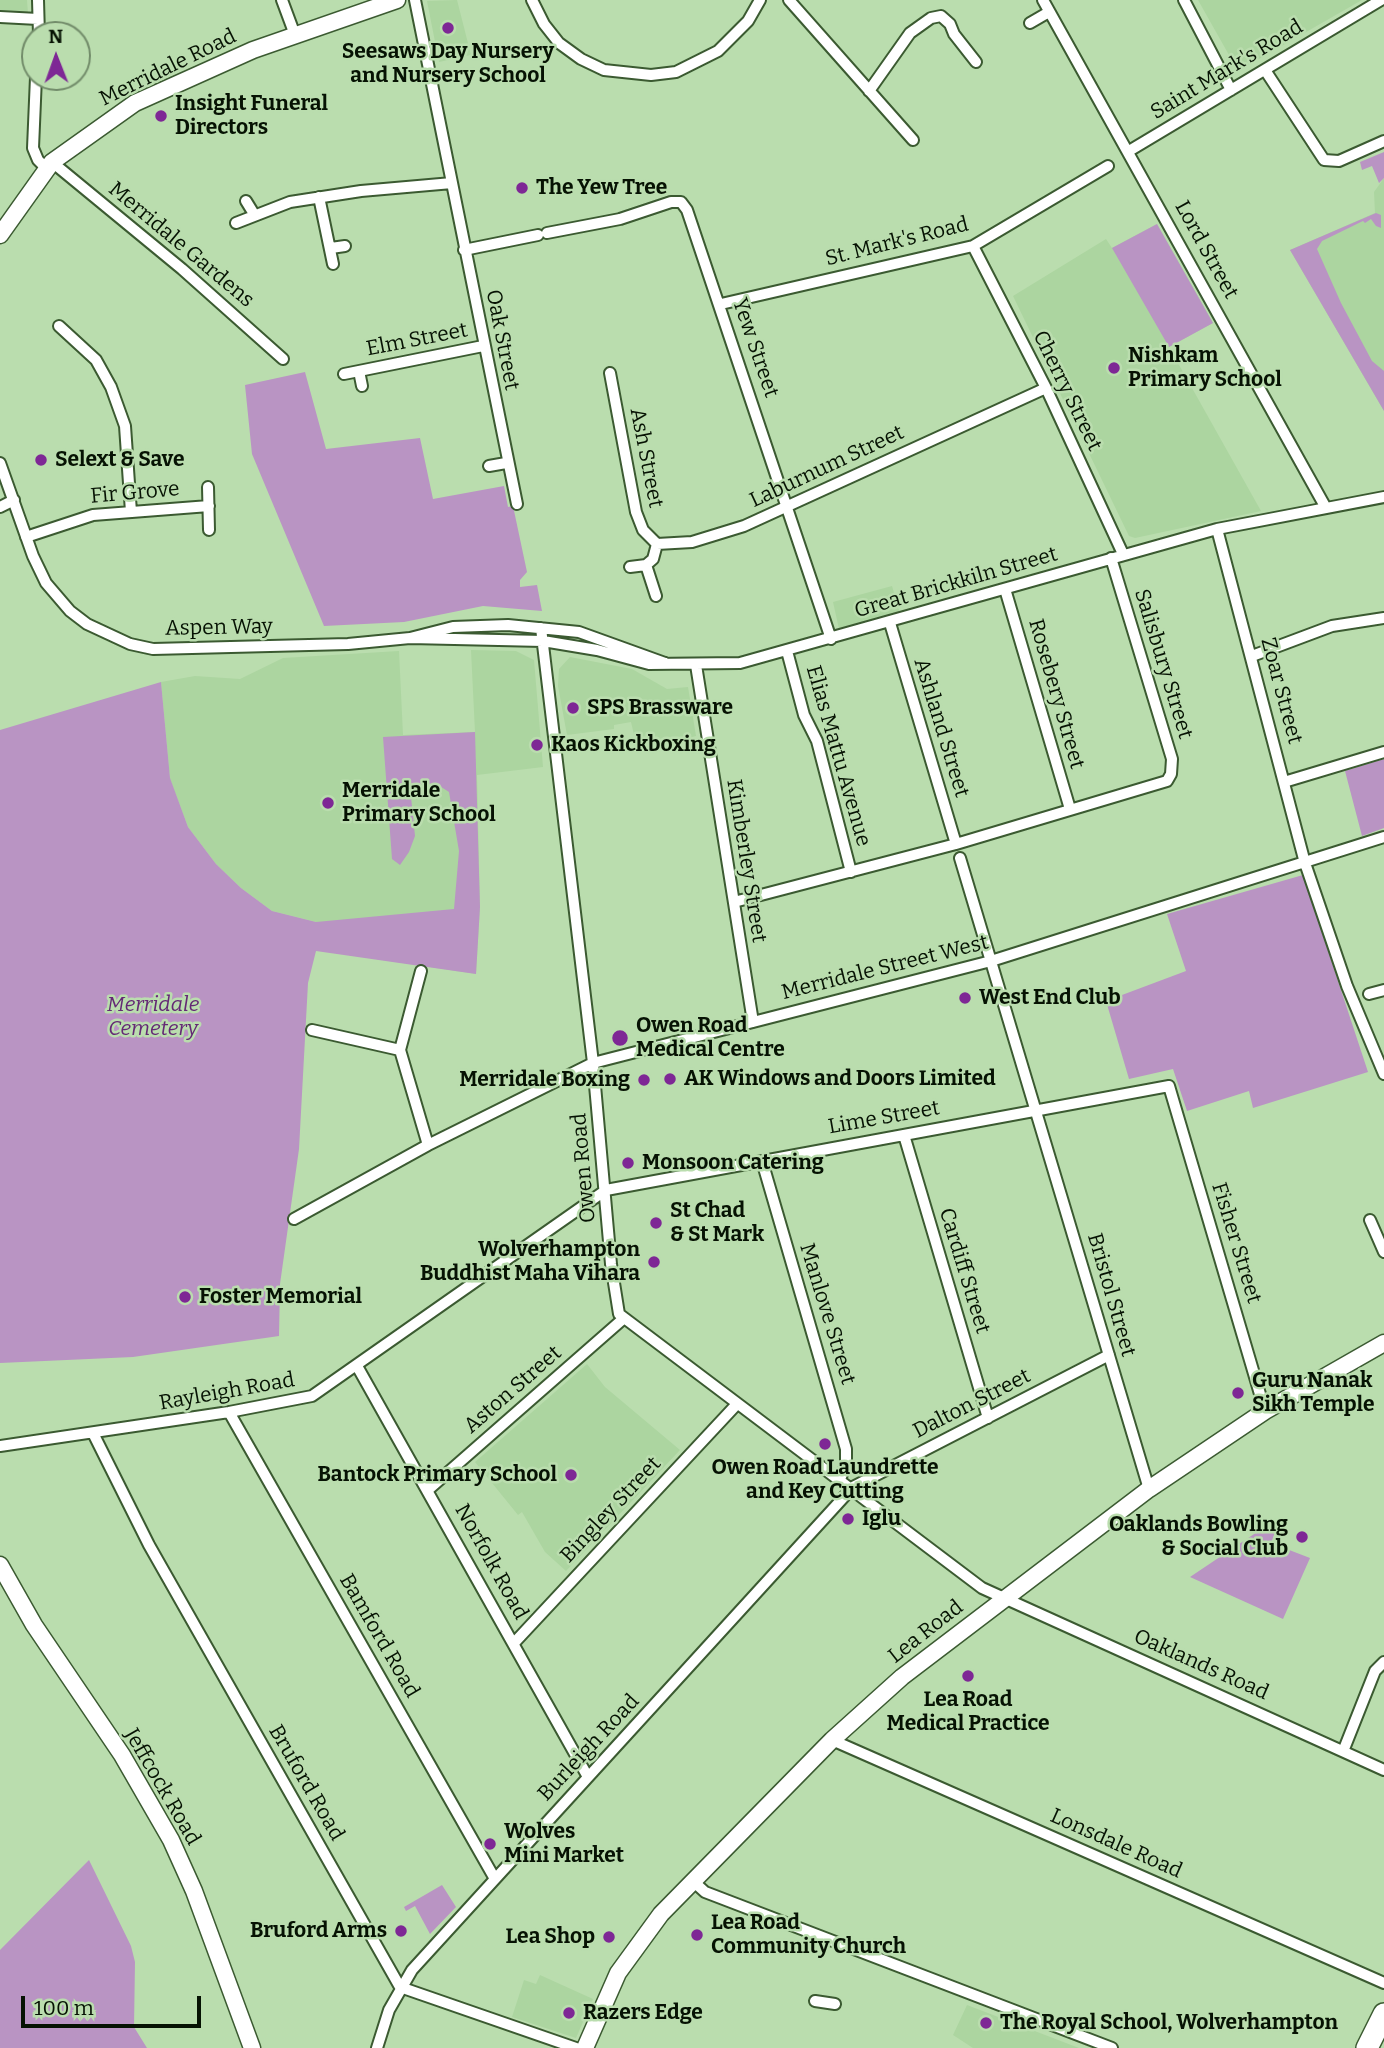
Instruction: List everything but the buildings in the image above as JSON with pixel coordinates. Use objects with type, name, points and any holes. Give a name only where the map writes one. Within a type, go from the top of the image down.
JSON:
[{"type":"highway","points":[[1368,2048],[1384,2014]]},
{"type":"highway","points":[[1368,2048],[1384,2034]]},
{"type":"street","points":[[0,17],[38,19],[37,0]]},
{"type":"street","points":[[282,0],[295,35]]},
{"type":"street","name":"Merridale Road","points":[[0,235],[49,165],[107,120],[213,66],[373,5],[397,0]]},
{"type":"street","name":"Oak Street","points":[[415,0],[506,463],[517,504]]},
{"type":"street","points":[[532,0],[544,24],[559,43],[581,59],[604,70],[651,75],[676,72],[718,51],[748,21],[760,0]]},
{"type":"street","points":[[789,0],[869,91],[884,118],[913,140]]},
{"type":"street","name":"Lord Street","points":[[1043,0],[1326,508]]},
{"type":"street","points":[[1184,0],[1231,90]]},
{"type":"street","name":"Saint Mark's Road","points":[[1129,151],[1381,0]]},
{"type":"street","points":[[1030,23],[1049,12]]},
{"type":"street","points":[[869,91],[910,33],[931,18],[941,16],[950,24],[954,34],[976,62]]},
{"type":"street","points":[[1265,70],[1325,160],[1339,160],[1384,141]]},
{"type":"street","points":[[35,91],[33,148],[38,160],[49,165]]},
{"type":"street","name":"Merridale Gardens","points":[[49,165],[182,269],[284,359]]},
{"type":"street","name":"St. Mark's Road","points":[[721,304],[973,246],[1108,166]]},
{"type":"street","points":[[236,223],[290,202],[452,183]]},
{"type":"street","points":[[319,197],[333,264]]},
{"type":"street","points":[[246,201],[254,214]]},
{"type":"street","name":"Yew Street","points":[[464,250],[543,234],[567,234],[681,202],[687,210],[721,304],[831,639]]},
{"type":"street","points":[[331,248],[345,246]]},
{"type":"street","name":"Cherry Street","points":[[973,246],[1046,388],[1123,554]]},
{"type":"street","points":[[59,327],[96,360],[111,387],[125,426],[131,512]]},
{"type":"street","name":"Elm Street","points":[[344,374],[483,346]]},
{"type":"street","name":"Elm Street","points":[[359,371],[362,386]]},
{"type":"street","name":"Ash Street","points":[[610,373],[636,512],[643,530],[657,544]]},
{"type":"street","name":"Laburnum Street","points":[[657,544],[668,545],[711,538],[789,508],[1046,388]]},
{"type":"street","name":"Aspen Way","points":[[0,463],[26,537],[46,583],[70,611],[87,624],[131,645],[153,649],[218,648],[410,638],[475,625],[541,628]]},
{"type":"street","points":[[489,466],[506,463]]},
{"type":"street","name":"Fir Grove","points":[[208,487],[209,530]]},
{"type":"street","name":"Great Brickkiln Street","points":[[541,628],[579,632],[649,654],[667,664],[740,663],[1217,529],[1384,497]]},
{"type":"street","points":[[0,507],[15,500]]},
{"type":"street","name":"Fir Grove","points":[[26,537],[93,515],[209,506]]},
{"type":"street","name":"Zoar Street","points":[[1217,529],[1305,863],[1347,986],[1384,1074]]},
{"type":"street","points":[[630,567],[646,565],[653,559],[657,544]]},
{"type":"street","name":"Salisbury Street","points":[[1111,558],[1172,759],[1171,774],[1167,782]]},
{"type":"street","points":[[646,565],[656,596]]},
{"type":"street","name":"Rosebery Street","points":[[1005,589],[1070,809]]},
{"type":"street","points":[[1252,656],[1332,626],[1384,618]]},
{"type":"street","name":"Ashland Street","points":[[890,623],[956,844]]},
{"type":"street","name":"Owen Road","points":[[541,628],[593,1063],[616,1308],[623,1319]]},
{"type":"street","points":[[410,638],[543,641],[597,650],[649,664],[667,664]]},
{"type":"street","name":"Elias Mattu Avenue","points":[[787,651],[804,715],[817,741],[851,872]]},
{"type":"street","name":"Kimberley Street","points":[[696,665],[753,1022]]},
{"type":"street","points":[[1284,782],[1384,752]]},
{"type":"street","name":"Elias Mattu Avenue","points":[[734,902],[956,844],[1167,782]]},
{"type":"street","name":"Merridale Street West","points":[[294,1220],[428,1145],[593,1063],[991,961],[1384,837]]},
{"type":"street","points":[[960,858],[1037,1111]]},
{"type":"street","points":[[421,971],[400,1050],[428,1145]]},
{"type":"street","points":[[1369,994],[1384,990]]},
{"type":"street","points":[[312,1030],[400,1050]]},
{"type":"street","name":"Lime Street","points":[[606,1190],[1169,1086]]},
{"type":"street","name":"Fisher Street","points":[[1169,1086],[1265,1411]]},
{"type":"street","name":"Bristol Street","points":[[1037,1111],[1149,1489]]},
{"type":"street","name":"Cardiff Street","points":[[904,1135],[988,1418]]},
{"type":"street","name":"Manlove Street","points":[[762,1161],[846,1449],[846,1465],[840,1479]]},
{"type":"street","name":"Rayleigh Road","points":[[0,1446],[306,1399],[606,1190]]},
{"type":"street","points":[[1370,1220],[1384,1252]]},
{"type":"street","points":[[623,1319],[853,1487],[947,1563],[1001,1599]]},
{"type":"street","name":"Aston Street","points":[[429,1489],[623,1319]]},
{"type":"street","name":"Lea Road","points":[[585,2048],[607,1994],[634,1948],[661,1914],[832,1740],[902,1677],[1001,1599],[1149,1489],[1265,1411],[1384,1343]]},
{"type":"street","name":"Dalton Street","points":[[853,1487],[1108,1355]]},
{"type":"street","name":"Norfolk Road","points":[[357,1366],[429,1489],[588,1777]]},
{"type":"street","name":"Bingley Street","points":[[514,1643],[737,1404]]},
{"type":"street","name":"Bamford Road","points":[[229,1412],[495,1879]]},
{"type":"street","name":"Bruford Road","points":[[93,1433],[149,1545],[400,1987]]},
{"type":"street","name":"Burleigh Road","points":[[377,2048],[400,1987],[412,1970],[853,1487]]},
{"type":"street","name":"Jeffcock Road","points":[[0,1565],[34,1625],[122,1755],[166,1831],[194,1891],[252,2048]]},
{"type":"street","name":"Oaklands Road","points":[[1001,1599],[1344,1749],[1384,1770]]},
{"type":"street","points":[[1344,1749],[1375,1671],[1384,1662]]},
{"type":"street","name":"Lonsdale Road","points":[[832,1740],[1384,1983]]},
{"type":"street","points":[[694,1882],[705,1892],[1112,2048]]},
{"type":"street","points":[[400,1987],[576,2048]]},
{"type":"street","points":[[815,2001],[835,2004]]},
{"type":"shaded area","points":[[0,0],[27,0],[28,14],[0,12]]},
{"type":"shaded area","name":"Seesaws Day Nursery and Nursery School","points":[[457,0],[471,55],[439,62],[427,1]]},
{"type":"shaded area","points":[[1198,0],[1362,0],[1238,71]]},
{"type":"shaded area","points":[[1384,178],[1384,411],[1290,250],[1375,213],[1374,192]]},
{"type":"shaded area","name":"Nishkam Primary School","points":[[1157,224],[1213,323],[1169,347],[1261,511],[1135,538],[1129,536],[1013,296],[1106,239],[1112,248]]},
{"type":"shaded area","points":[[892,586],[900,613],[839,629],[833,602]]},
{"type":"shaded area","name":"Merridale Primary School","points":[[471,650],[516,651],[534,660],[543,767],[477,775],[480,907],[476,974],[316,950],[316,922],[272,911],[241,888],[216,864],[188,827],[170,779],[161,682],[195,676],[240,679],[283,658],[399,651],[403,735],[475,732]]},
{"type":"shaded area","points":[[570,657],[632,669],[667,689],[688,687],[696,736],[638,752],[631,722],[614,725],[614,729],[567,735],[558,686],[559,669]]},
{"type":"shaded area","name":"Bantock Primary School","points":[[587,1364],[605,1387],[680,1450],[566,1571],[545,1552],[522,1512],[518,1515],[475,1462]]},
{"type":"shaded area","points":[[540,1975],[593,1999],[576,2038],[512,2017],[524,1980],[536,1984]]},
{"type":"shaded area","name":"The Royal School, Wolverhampton","points":[[967,2005],[1079,2048],[973,2048],[953,2035]]},
{"type":"green space","points":[[1384,152],[1384,178],[1379,183],[1372,166],[1362,170],[1360,162]]},
{"type":"green space","points":[[1376,213],[1381,215],[1381,228],[1371,219],[1365,223],[1363,221],[1322,241],[1317,249],[1341,303],[1372,361],[1384,371],[1384,411],[1290,250]]},
{"type":"green space","points":[[1157,224],[1213,323],[1169,347],[1112,248]]},
{"type":"green space","points":[[305,372],[326,449],[420,438],[433,499],[504,486],[508,507],[513,506],[527,572],[520,580],[520,587],[537,585],[542,611],[483,606],[404,622],[324,626],[252,454],[245,385]]},
{"type":"green space","name":"Merridale Cemetery","points":[[161,682],[170,778],[188,827],[216,864],[241,888],[272,911],[316,922],[454,909],[459,851],[449,792],[435,783],[421,785],[411,797],[415,836],[409,852],[400,865],[392,859],[383,737],[475,732],[480,907],[476,974],[316,951],[308,983],[299,1149],[280,1284],[279,1336],[133,1357],[0,1363],[0,730]]},
{"type":"green space","points":[[1384,759],[1384,828],[1362,836],[1345,771]]},
{"type":"green space","points":[[1303,875],[1368,1072],[1253,1108],[1249,1091],[1187,1111],[1173,1069],[1129,1079],[1106,1001],[1186,971],[1167,914]]},
{"type":"green space","points":[[1275,1520],[1278,1524],[1271,1543],[1310,1558],[1283,1619],[1190,1577]]},
{"type":"green space","points":[[89,1860],[131,1946],[135,1962],[134,2027],[147,2048],[0,2048],[0,1950]]},
{"type":"green space","points":[[442,1885],[456,1907],[430,1934],[415,1906],[406,1911],[404,1907]]},
{"type":"place","name":"Seesaws Day Nursery and Nursery School","points":[[448,28]]},
{"type":"place","name":"Insight Funeral Directors","points":[[161,116]]},
{"type":"place","name":"The Yew Tree","points":[[522,188]]},
{"type":"place","name":"Nishkam Primary School","points":[[1114,368]]},
{"type":"place","name":"Selext & Save","points":[[41,460]]},
{"type":"place","name":"SPS Brassware","points":[[573,708]]},
{"type":"place","name":"Kaos Kickboxing","points":[[537,745]]},
{"type":"place","name":"Merridale Primary School","points":[[328,803]]},
{"type":"place","name":"West End Club","points":[[965,998]]},
{"type":"place","name":"Owen Road Medical Centre","points":[[620,1038]]},
{"type":"place","name":"AK Windows and Doors Limited","points":[[670,1079]]},
{"type":"place","name":"Merridale Boxing","points":[[644,1080]]},
{"type":"place","name":"Monsoon Catering","points":[[628,1163]]},
{"type":"place","name":"St Chad & St Mark","points":[[656,1223]]},
{"type":"place","name":"Wolverhampton Buddhist Maha Vihara","points":[[654,1262]]},
{"type":"place","name":"Foster Memorial","points":[[185,1297]]},
{"type":"place","name":"Guru Nanak Sikh Temple","points":[[1238,1393]]},
{"type":"place","name":"Owen Road Laundrette and Key Cutting","points":[[825,1444]]},
{"type":"place","name":"Bantock Primary School","points":[[571,1475]]},
{"type":"place","name":"Iglu","points":[[848,1519]]},
{"type":"place","name":"Oaklands Bowling & Social Club","points":[[1302,1537]]},
{"type":"place","name":"Lea Road Medical Practice","points":[[968,1676]]},
{"type":"place","name":"Wolves Mini Market","points":[[490,1844]]},
{"type":"place","name":"Bruford Arms","points":[[401,1931]]},
{"type":"place","name":"Lea Road Community Church","points":[[697,1935]]},
{"type":"place","name":"Lea Shop","points":[[609,1937]]},
{"type":"place","name":"Razers Edge","points":[[569,2013]]},
{"type":"place","name":"The Royal School, Wolverhampton","points":[[986,2023]]}]
